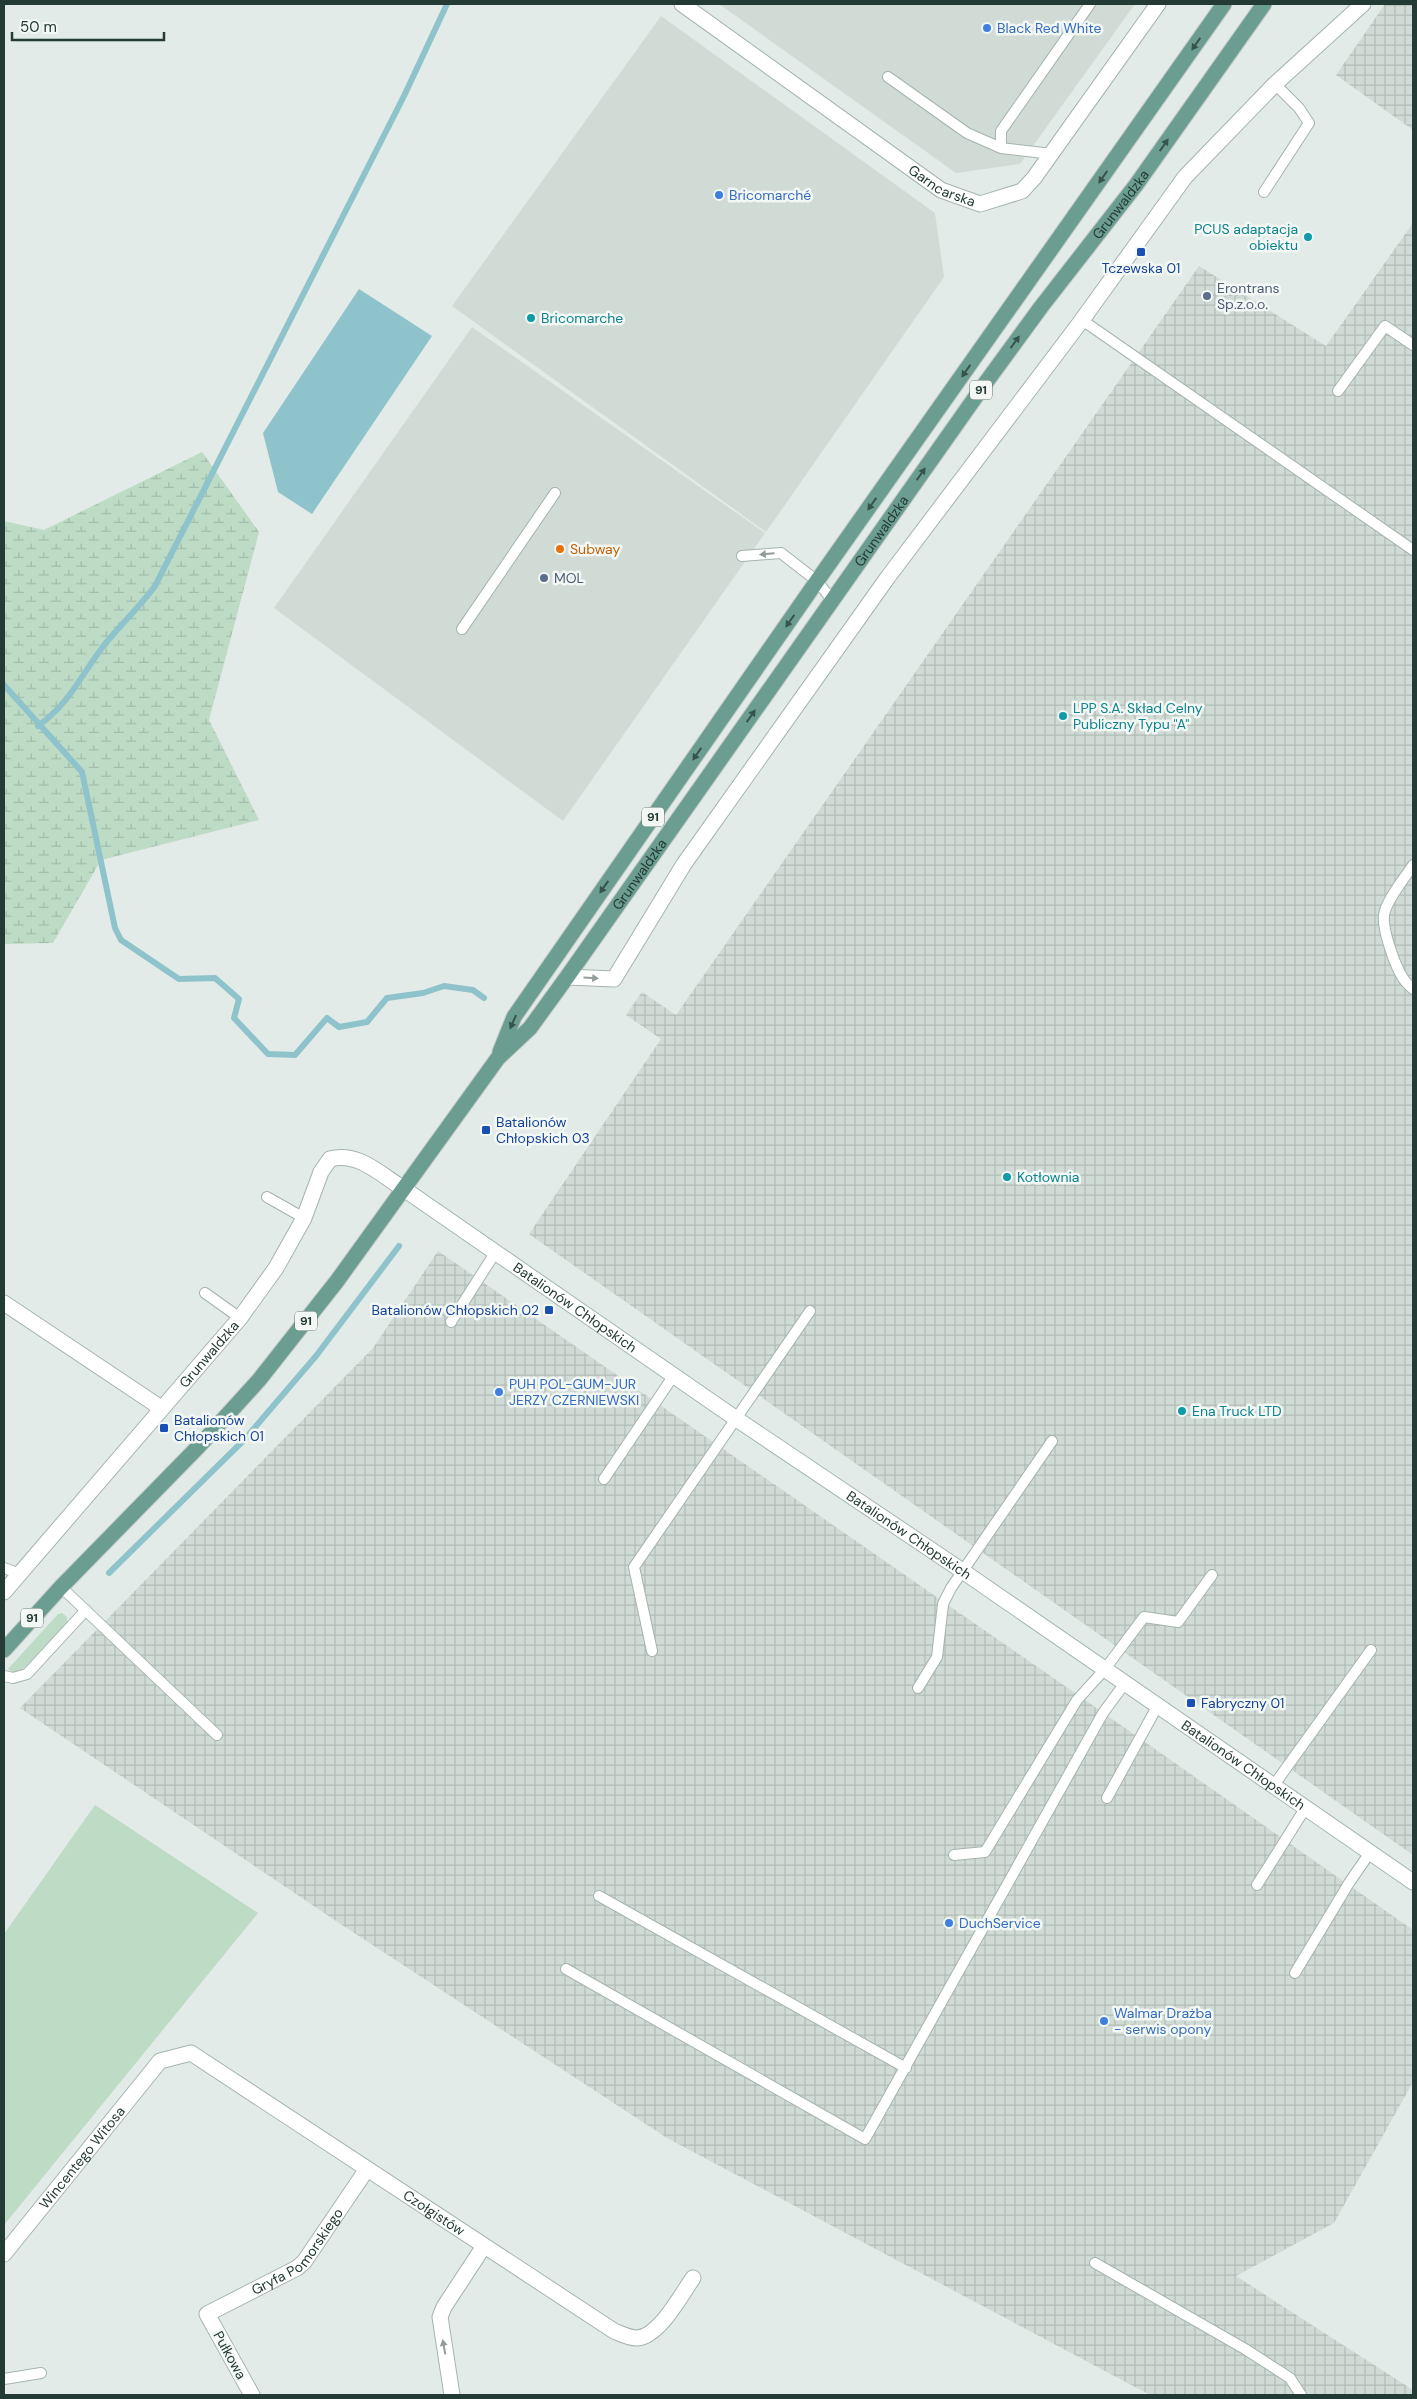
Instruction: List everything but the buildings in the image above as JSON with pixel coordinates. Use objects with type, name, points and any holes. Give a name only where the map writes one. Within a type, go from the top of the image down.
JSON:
[{"type":"main road","name":"Grunwaldzka","points":[[498,1058],[514,1017],[817,581],[1224,4]]},
{"type":"main road","name":"Grunwaldzka","points":[[4,1650],[61,1587],[199,1446],[259,1380],[337,1281],[498,1058],[530,1028],[1029,322],[1136,185],[1264,4]]},
{"type":"street","name":"Garncarska","points":[[682,4],[941,190],[980,204],[1022,191],[1052,154],[1158,4]]},
{"type":"street","points":[[567,976],[614,979],[689,856],[888,577],[1082,320],[1185,177],[1229,129],[1275,84],[1363,4]]},
{"type":"street","name":"Grunwaldzka","points":[[4,1592],[240,1318],[276,1268],[304,1218],[322,1172],[330,1159],[342,1156],[355,1158],[404,1189]]},
{"type":"street","name":"Batalionów Chłopskich","points":[[404,1189],[735,1418],[964,1572],[1371,1851],[1413,1882]]},
{"type":"street","points":[[4,1303],[161,1408]]},
{"type":"street","name":"Czołgistów","points":[[160,2061],[191,2053],[614,2331],[636,2338],[648,2336],[658,2327],[693,2278]]},
{"type":"street","name":"Wincentego Witosa","points":[[4,2254],[160,2061]]},
{"type":"street","name":"Gryfa Pomorskiego","points":[[208,2314],[297,2268],[304,2262],[368,2169]]},
{"type":"street","points":[[452,2395],[440,2317],[444,2307],[484,2246]]},
{"type":"street","name":"Pułkowa","points":[[208,2314],[252,2395]]},
{"type":"lane","points":[[1001,148],[1001,131],[1090,4]]},
{"type":"lane","points":[[888,77],[967,133],[1001,148],[1052,154]]},
{"type":"lane","points":[[1264,192],[1309,123],[1299,108],[1275,84]]},
{"type":"lane","points":[[1082,320],[1413,550]]},
{"type":"lane","points":[[1338,391],[1385,326],[1413,345]]},
{"type":"lane","points":[[462,629],[555,493]]},
{"type":"lane","points":[[742,556],[781,553],[817,581],[832,600]]},
{"type":"lane","points":[[1413,865],[1387,905],[1384,915],[1385,926],[1397,966],[1403,980],[1413,989]]},
{"type":"lane","points":[[267,1197],[304,1218]]},
{"type":"lane","points":[[452,1322],[495,1253]]},
{"type":"lane","points":[[205,1293],[240,1318]]},
{"type":"lane","points":[[652,1651],[634,1567],[810,1311]]},
{"type":"lane","points":[[604,1479],[674,1375]]},
{"type":"lane","points":[[918,1688],[938,1657],[943,1604],[1052,1441]]},
{"type":"lane","points":[[4,1568],[20,1574]]},
{"type":"lane","points":[[954,1855],[985,1852],[1078,1700],[1105,1669],[1144,1617],[1178,1622],[1212,1575]]},
{"type":"lane","points":[[61,1587],[217,1735]]},
{"type":"lane","points":[[4,1676],[13,1678],[27,1674],[86,1610]]},
{"type":"lane","points":[[1274,1785],[1371,1650]]},
{"type":"lane","points":[[566,1969],[865,2139],[1103,1713],[1125,1683]]},
{"type":"lane","points":[[1107,1798],[1158,1705]]},
{"type":"lane","points":[[1257,1885],[1306,1807]]},
{"type":"lane","points":[[1295,1973],[1348,1883],[1371,1851]]},
{"type":"lane","points":[[599,1896],[906,2068]]},
{"type":"lane","points":[[1095,2263],[1245,2349],[1290,2378],[1301,2395]]},
{"type":"lane","points":[[4,2379],[41,2373]]},
{"type":"shaded area","points":[[719,4],[1135,4],[1020,164],[956,173]]},
{"type":"shaded area","points":[[1385,4],[1413,4],[1413,130],[1336,75]]},
{"type":"shaded area","points":[[661,16],[935,213],[944,277],[766,532],[452,306]]},
{"type":"shaded area","points":[[1413,223],[1413,1855],[529,1234],[661,1039],[626,1015],[639,996],[642,992],[676,1015],[1199,266],[1326,346]]},
{"type":"shaded area","points":[[472,327],[765,533],[563,821],[274,608]]},
{"type":"shaded area","points":[[438,1251],[1413,1930],[1413,2082],[1334,2223],[1236,2276],[1413,2390],[1413,2395],[1150,2395],[667,2138],[339,1923],[20,1708],[373,1348]]},
{"type":"green space","points":[[202,452],[259,532],[209,720],[259,820],[101,860],[53,943],[4,944],[4,521],[44,530]]},
{"type":"green space","points":[[62,1613],[67,1617],[67,1622],[29,1664],[13,1673],[8,1669],[58,1614]]},
{"type":"green space","points":[[95,1805],[258,1913],[4,2225],[4,1934]]},
{"type":"water","points":[[359,289],[432,336],[312,514],[278,492],[263,433]]},
{"type":"waterway","points":[[38,726],[58,709],[102,648],[155,586],[404,96],[447,4]]},
{"type":"waterway","points":[[4,685],[82,772],[115,928],[121,940],[179,979],[215,978],[239,999],[234,1018],[268,1054],[295,1055],[327,1018],[339,1027],[367,1022],[387,998],[423,993],[444,986],[473,990],[484,998]]},
{"type":"waterway","points":[[109,1573],[245,1439],[316,1356],[399,1246]]},
{"type":"place","name":"Black Red White","points":[[987,28]]},
{"type":"place","name":"Bricomarché","points":[[719,195]]},
{"type":"place","name":"PCUS adaptacja obiektu","points":[[1308,237]]},
{"type":"place","name":"Tczewska 01","points":[[1141,252]]},
{"type":"place","name":"Erontrans Sp.z.o.o.","points":[[1207,296]]},
{"type":"place","name":"Bricomarche","points":[[531,318]]},
{"type":"place","name":"Subway","points":[[560,549]]},
{"type":"place","name":"MOL","points":[[544,578]]},
{"type":"place","name":"LPP S.A. Skład Celny Publiczny Typu \"A\"","points":[[1063,716]]},
{"type":"place","name":"Batalionów Chłopskich 03","points":[[486,1130]]},
{"type":"place","name":"Kotłownia","points":[[1007,1177]]},
{"type":"place","name":"Batalionów Chłopskich 02","points":[[549,1310]]},
{"type":"place","name":"PUH POL-GUM-JUR JERZY CZERNIEWSKI","points":[[499,1392]]},
{"type":"place","name":"Ena Truck LTD","points":[[1182,1411]]},
{"type":"place","name":"Batalionów Chłopskich 01","points":[[164,1428]]},
{"type":"place","name":"Fabryczny 01","points":[[1191,1703]]},
{"type":"place","name":"DuchService","points":[[949,1923]]},
{"type":"place","name":"Walmar Drażba - serwis opony","points":[[1104,2021]]}]
